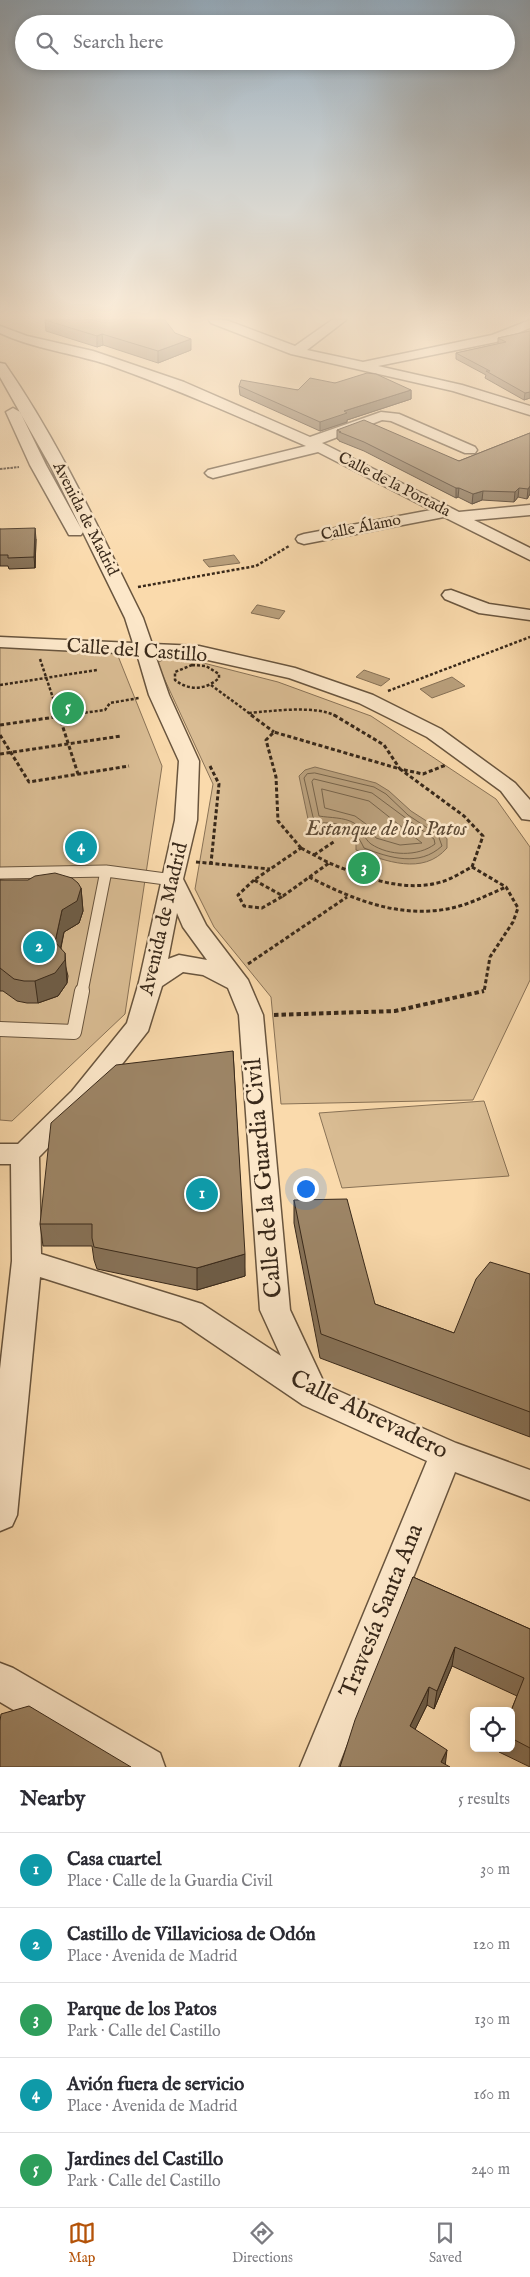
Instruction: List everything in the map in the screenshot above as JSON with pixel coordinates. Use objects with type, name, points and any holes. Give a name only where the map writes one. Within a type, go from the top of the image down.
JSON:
[{"type":"street","name":"Avenida de Madrid","points":[[8,402],[38,466],[101,578],[120,625],[129,640],[143,650]]},
{"type":"street","name":"Avenida de Madrid","points":[[13,1154],[81,1098],[139,1025],[151,982],[186,820],[189,761],[159,695],[143,650],[138,626],[60,469],[23,402]]},
{"type":"street","name":"Calle de la Portada","points":[[219,402],[315,445],[530,555]]},
{"type":"street","points":[[503,402],[530,411]]},
{"type":"street","points":[[213,473],[315,445],[381,416],[394,417],[470,450]]},
{"type":"street","name":"Calle Álamo","points":[[304,539],[452,514],[530,510]]},
{"type":"street","points":[[451,595],[484,608],[530,615]]},
{"type":"street","name":"Calle del Castillo","points":[[0,642],[198,652],[295,674],[366,699],[434,733],[508,787],[530,814]]},
{"type":"street","points":[[508,787],[530,784]]},
{"type":"street","name":"Calle de la Guardia Civil","points":[[174,870],[195,927],[235,980],[251,1015],[275,1310],[314,1394]]},
{"type":"street","points":[[151,982],[179,963],[209,968],[235,980]]},
{"type":"street","points":[[0,1515],[27,1260],[13,1154]]},
{"type":"street","name":"Calle Abrevadero","points":[[27,1260],[191,1313],[314,1394],[446,1454],[530,1485]]},
{"type":"street","name":"Travesía Santa Ana","points":[[319,1767],[446,1454]]},
{"type":"street","points":[[0,1681],[146,1767]]},
{"type":"lane","points":[[0,873],[174,870]]},
{"type":"lane","points":[[0,1029],[74,1032],[106,871]]},
{"type":"path","points":[[120,590],[256,566],[279,550],[304,539]]},
{"type":"path","points":[[366,699],[530,637]]},
{"type":"path","points":[[38,653],[78,774]]},
{"type":"path","points":[[211,685],[219,678],[219,674],[206,666],[185,666],[175,672],[174,676],[178,683],[190,688],[211,685],[274,732],[400,769],[423,774],[468,756]]},
{"type":"path","points":[[0,685],[98,670]]},
{"type":"path","points":[[0,725],[105,710],[110,702],[131,700]]},
{"type":"path","points":[[249,713],[291,710],[330,714],[384,745],[400,769],[464,816],[483,836],[472,867],[440,882],[409,886],[369,879],[329,863],[301,848],[278,821],[276,777],[266,740],[274,732]]},
{"type":"path","points":[[0,735],[29,782],[130,766]]},
{"type":"path","points":[[0,754],[121,736]]},
{"type":"path","points":[[314,855],[335,841]]},
{"type":"path","points":[[301,848],[254,880],[238,895],[240,903],[244,906],[263,908],[329,863]]},
{"type":"path","points":[[251,1015],[396,1011],[484,992],[490,957],[513,922],[518,908],[506,887],[472,867]]},
{"type":"path","points":[[174,870],[270,870]]},
{"type":"path","points":[[309,877],[347,897],[380,908],[416,913],[461,905],[506,887]]},
{"type":"path","points":[[254,880],[282,896]]},
{"type":"path","points":[[235,980],[347,897]]},
{"type":"shaded area","points":[[114,646],[162,766],[125,1014],[12,1121],[0,1120],[0,647]]},
{"type":"shaded area","points":[[172,655],[278,682],[371,716],[496,799],[530,847],[530,980],[473,1100],[281,1104],[271,997],[214,927],[195,889],[213,784],[157,663]]},
{"type":"shaded area","points":[[484,1101],[509,1176],[342,1188],[319,1113]]},
{"type":"water","points":[[234,555],[240,563],[209,567],[203,560]]},
{"type":"water","points":[[257,605],[285,611],[279,619],[251,613]]},
{"type":"water","points":[[364,670],[390,679],[381,686],[356,677]]},
{"type":"water","points":[[452,677],[465,686],[432,698],[420,689]]},
{"type":"water","name":"Estanque de los Patos","points":[[315,767],[376,783],[389,791],[411,811],[442,831],[447,839],[447,848],[437,857],[427,862],[403,864],[391,862],[356,850],[356,840],[352,835],[343,830],[326,828],[314,830],[308,819],[299,776],[305,770]]},
{"type":"building","points":[[276,402],[371,402],[344,411],[347,413],[320,422]]},
{"type":"building","points":[[364,420],[459,461],[530,433],[530,486],[528,489],[519,488],[515,492],[483,491],[473,494],[456,488],[337,430]]},
{"type":"building","points":[[35,528],[34,557],[8,558],[8,555],[0,555],[0,529]]},
{"type":"building","points":[[55,873],[72,878],[81,888],[77,901],[62,910],[55,942],[65,953],[65,960],[55,973],[35,981],[14,979],[0,968],[0,880],[28,880],[35,876]]},
{"type":"building","points":[[233,1051],[245,1254],[197,1268],[94,1247],[92,1224],[40,1224],[51,1123],[116,1065]]},
{"type":"building","points":[[347,1199],[375,1304],[454,1333],[476,1279],[490,1262],[530,1274],[530,1412],[321,1334],[294,1200]]},
{"type":"building","points":[[413,1577],[530,1629],[530,1748],[515,1740],[515,1707],[513,1707],[524,1678],[455,1647],[437,1691],[429,1687],[410,1726],[447,1750],[441,1762],[450,1767],[340,1767],[355,1720]]},
{"type":"building","points":[[29,1706],[131,1767],[0,1767],[1,1714]]},
{"type":"place","name":"Jardines del Castillo","points":[[68,708]]},
{"type":"place","name":"Avión fuera de servicio","points":[[81,847]]},
{"type":"place","name":"Parque de los Patos","points":[[364,868]]},
{"type":"place","name":"Castillo de Villaviciosa de Odón","points":[[39,947]]},
{"type":"place","name":"Casa cuartel","points":[[202,1194]]}]
